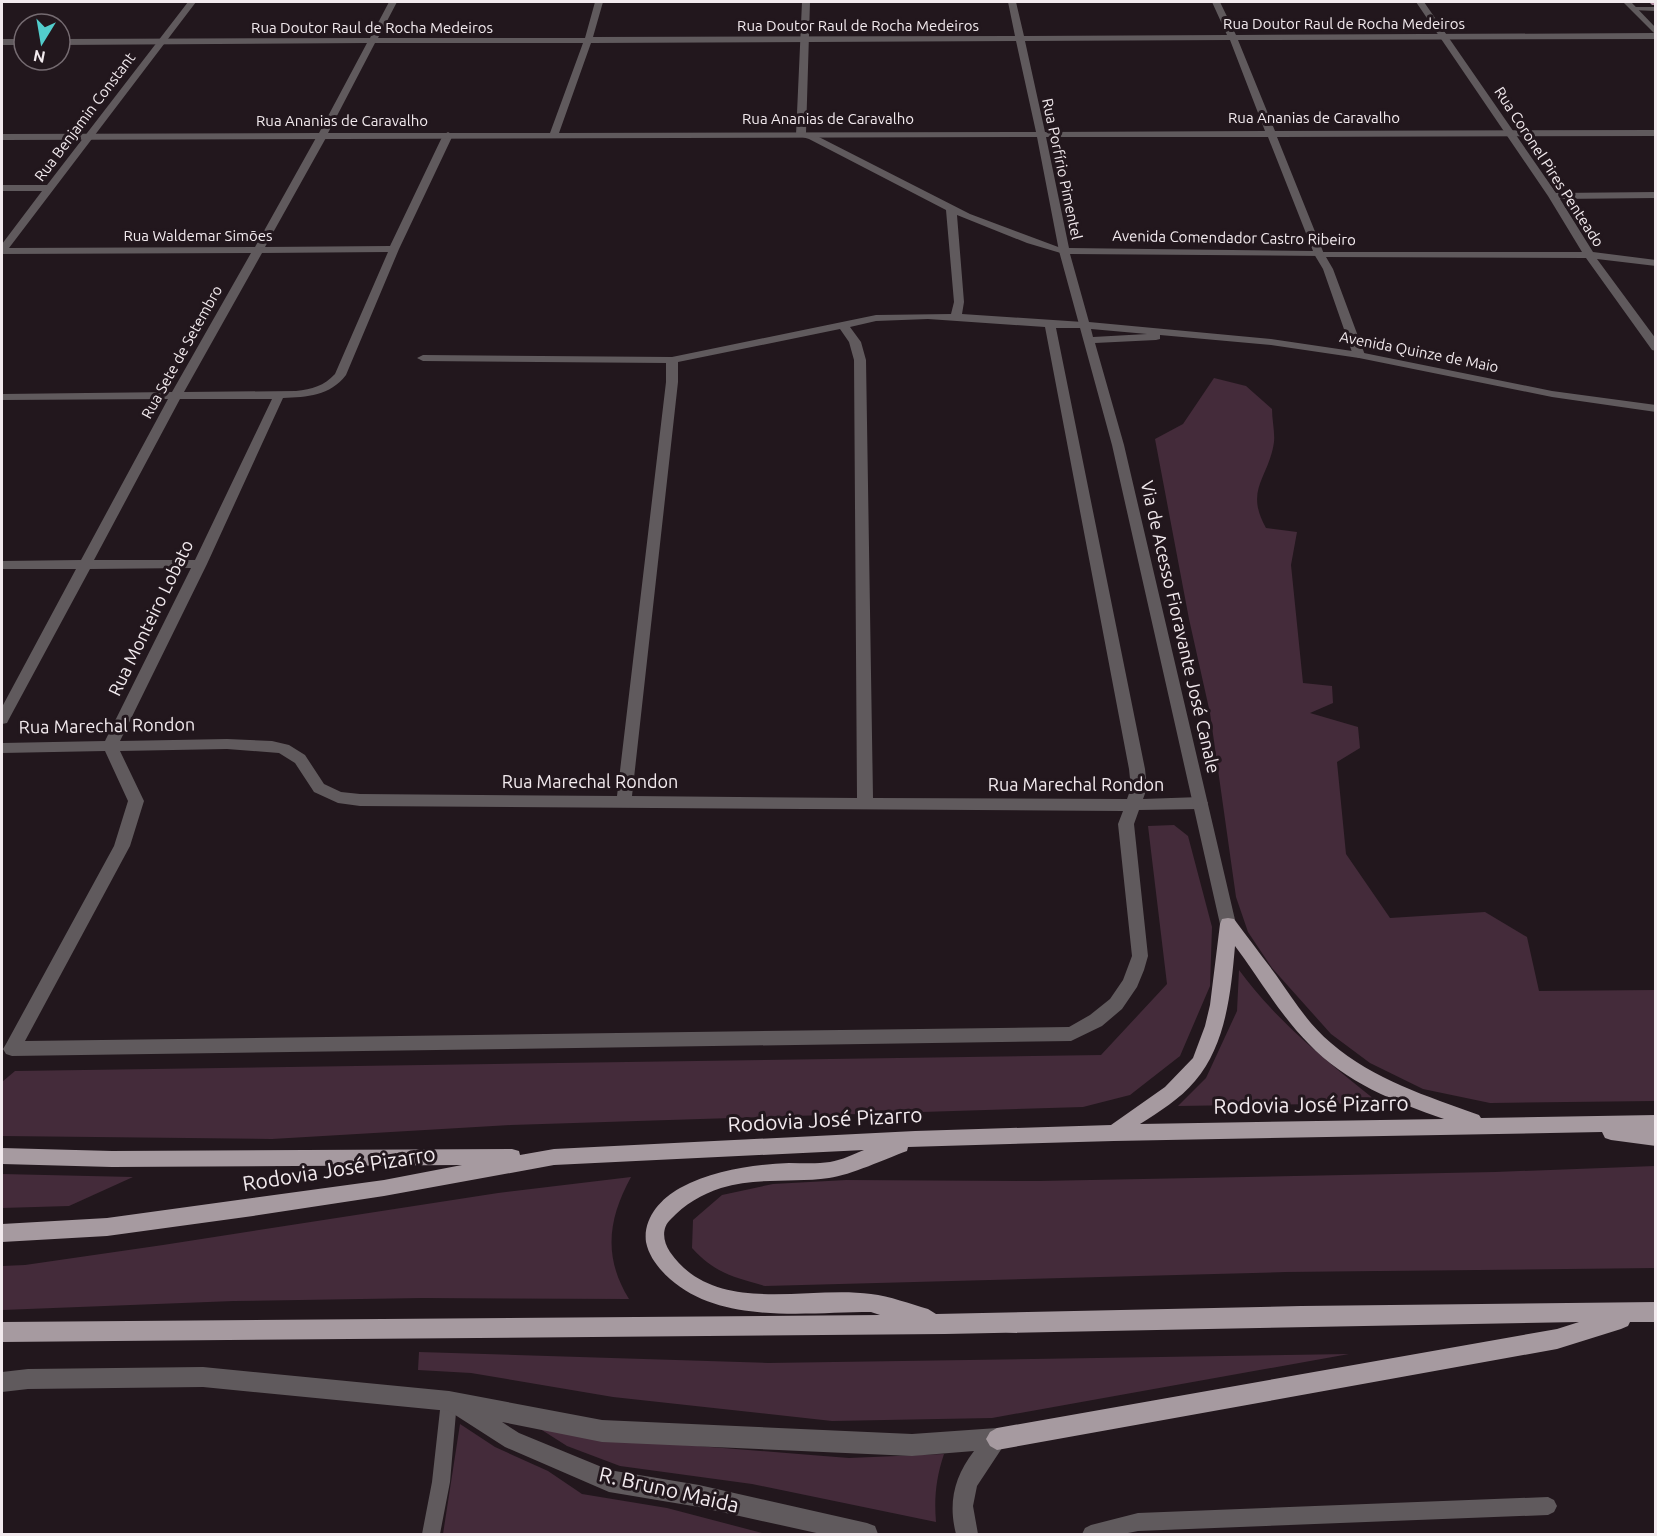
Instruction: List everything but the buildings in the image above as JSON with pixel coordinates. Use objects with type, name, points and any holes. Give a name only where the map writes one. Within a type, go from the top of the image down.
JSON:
[{"type":"main road","points":[[1228,924],[1296,1016],[1324,1048],[1356,1071],[1386,1088],[1431,1107],[1484,1125]]},
{"type":"main road","points":[[1114,1133],[1188,1077],[1204,1056],[1224,979],[1228,924]]},
{"type":"main road","name":"Rodovia José Pizarro","points":[[2,1233],[106,1227],[253,1207],[384,1188],[554,1157],[915,1139],[1524,1124],[1656,1123]]},
{"type":"main road","points":[[1570,1125],[1656,1138]]},
{"type":"main road","points":[[915,1139],[831,1170],[760,1173],[719,1180],[685,1195],[662,1214],[654,1230],[657,1249],[668,1265],[691,1285],[718,1296],[755,1304],[871,1303],[945,1324]]},
{"type":"main road","points":[[2,1155],[112,1159],[554,1157]]},
{"type":"main road","points":[[2,1332],[945,1324],[1302,1316],[1646,1313]]},
{"type":"main road","points":[[998,1440],[1557,1339],[1646,1313]]},
{"type":"street","name":"Rua Benjamin Constant","points":[[2,251],[192,2]]},
{"type":"street","name":"Rua Sete de Setembro","points":[[2,719],[176,396],[322,136],[393,2]]},
{"type":"street","points":[[554,135],[599,2]]},
{"type":"street","points":[[801,135],[806,2]]},
{"type":"street","name":"Rua Porfírio Pimentel","points":[[1011,2],[1041,134],[1064,251],[1083,325],[1090,340]]},
{"type":"street","points":[[1216,2],[1233,38],[1319,254],[1328,269],[1359,355]]},
{"type":"street","name":"Rua Coronel Pires Penteado","points":[[1420,2],[1553,196],[1589,255],[1656,348]]},
{"type":"street","points":[[1627,2],[1656,34]]},
{"type":"street","name":"Rua Doutor Raul de Rocha Medeiros","points":[[72,42],[1443,37],[1656,34]]},
{"type":"street","name":"Rua Ananias de Caravalho","points":[[2,137],[1656,133]]},
{"type":"street","points":[[2,397],[279,395],[323,390],[340,375],[394,249],[448,135]]},
{"type":"street","name":"Avenida Comendador Castro Ribeiro","points":[[801,135],[812,137],[951,208],[1064,251],[1589,255],[1656,263]]},
{"type":"street","points":[[2,188],[49,188]]},
{"type":"street","points":[[1553,196],[1656,195]]},
{"type":"street","points":[[951,208],[959,302],[956,318]]},
{"type":"street","name":"Rua Waldemar Simões","points":[[2,251],[394,249]]},
{"type":"street","points":[[423,358],[672,360],[893,316],[1138,328],[1176,335]]},
{"type":"street","points":[[843,325],[855,342],[860,360],[865,804]]},
{"type":"street","points":[[110,746],[136,801],[132,818],[122,846],[12,1049],[1071,1034],[1101,1018],[1114,1008],[1127,992],[1136,975],[1140,956],[1140,937],[1126,824],[1139,788],[1050,325]]},
{"type":"street","points":[[1090,340],[1176,335]]},
{"type":"street","name":"Avenida Quinze de Maio","points":[[1176,335],[1271,342],[1359,355],[1552,394],[1656,409]]},
{"type":"street","name":"Via de Acesso Fioravante José Canale","points":[[1090,340],[1156,607],[1228,924]]},
{"type":"street","points":[[624,802],[672,382],[672,360]]},
{"type":"street","name":"Rua Monteiro Lobato","points":[[110,746],[200,564],[279,395]]},
{"type":"street","points":[[2,565],[200,564]]},
{"type":"street","name":"Rua Marechal Rondon","points":[[2,748],[272,746],[284,749],[300,759],[319,788],[338,797],[349,799],[1131,806],[1200,802]]},
{"type":"street","points":[[2,1382],[28,1379],[203,1377],[449,1401],[602,1431],[912,1445],[998,1440]]},
{"type":"street","name":"R. Bruno Maida","points":[[449,1401],[512,1440],[609,1480],[699,1496],[867,1534]]},
{"type":"street","points":[[967,1534],[963,1522],[962,1496],[972,1468],[998,1440]]},
{"type":"lane","points":[[1634,9],[1656,9]]},
{"type":"lane","points":[[431,1534],[441,1482],[449,1401]]},
{"type":"lane","points":[[1090,1534],[1138,1522],[1548,1506]]},
{"type":"shaded area","points":[[1214,378],[1246,386],[1272,409],[1274,442],[1260,484],[1257,503],[1266,528],[1297,532],[1291,565],[1303,683],[1332,686],[1333,703],[1310,713],[1358,727],[1360,748],[1337,762],[1346,854],[1390,918],[1485,912],[1527,937],[1539,991],[1655,990],[1655,1101],[1490,1103],[1423,1089],[1370,1063],[1331,1034],[1272,968],[1248,932],[1236,897],[1210,713],[1189,619],[1155,439],[1183,424]]},
{"type":"shaded area","points":[[1174,825],[1188,836],[1212,927],[1210,986],[1180,1056],[1130,1095],[1083,1107],[511,1125],[272,1139],[2,1136],[2,1082],[15,1071],[1101,1055],[1167,984],[1148,826]]},
{"type":"shaded area","points":[[1239,970],[1287,1025],[1379,1103],[1178,1106],[1206,1078],[1237,1011]]},
{"type":"shaded area","points":[[1655,1166],[1655,1268],[1286,1272],[765,1286],[717,1269],[692,1248],[693,1220],[722,1195],[773,1184],[846,1180],[1039,1181],[1495,1172]]},
{"type":"shaded area","points":[[2,1174],[133,1177],[69,1206],[2,1208]]},
{"type":"shaded area","points":[[631,1177],[617,1208],[612,1238],[615,1268],[629,1299],[422,1298],[234,1301],[2,1310],[2,1266],[25,1265],[163,1245],[498,1193]]},
{"type":"shaded area","points":[[419,1352],[768,1363],[1349,1354],[992,1418],[832,1421],[613,1397],[471,1373],[418,1370]]},
{"type":"shaded area","points":[[460,1424],[495,1447],[548,1471],[582,1494],[667,1508],[766,1534],[443,1534]]},
{"type":"shaded area","points":[[534,1425],[597,1438],[849,1458],[944,1454],[936,1488],[936,1522],[752,1484],[620,1466],[567,1446]]}]
